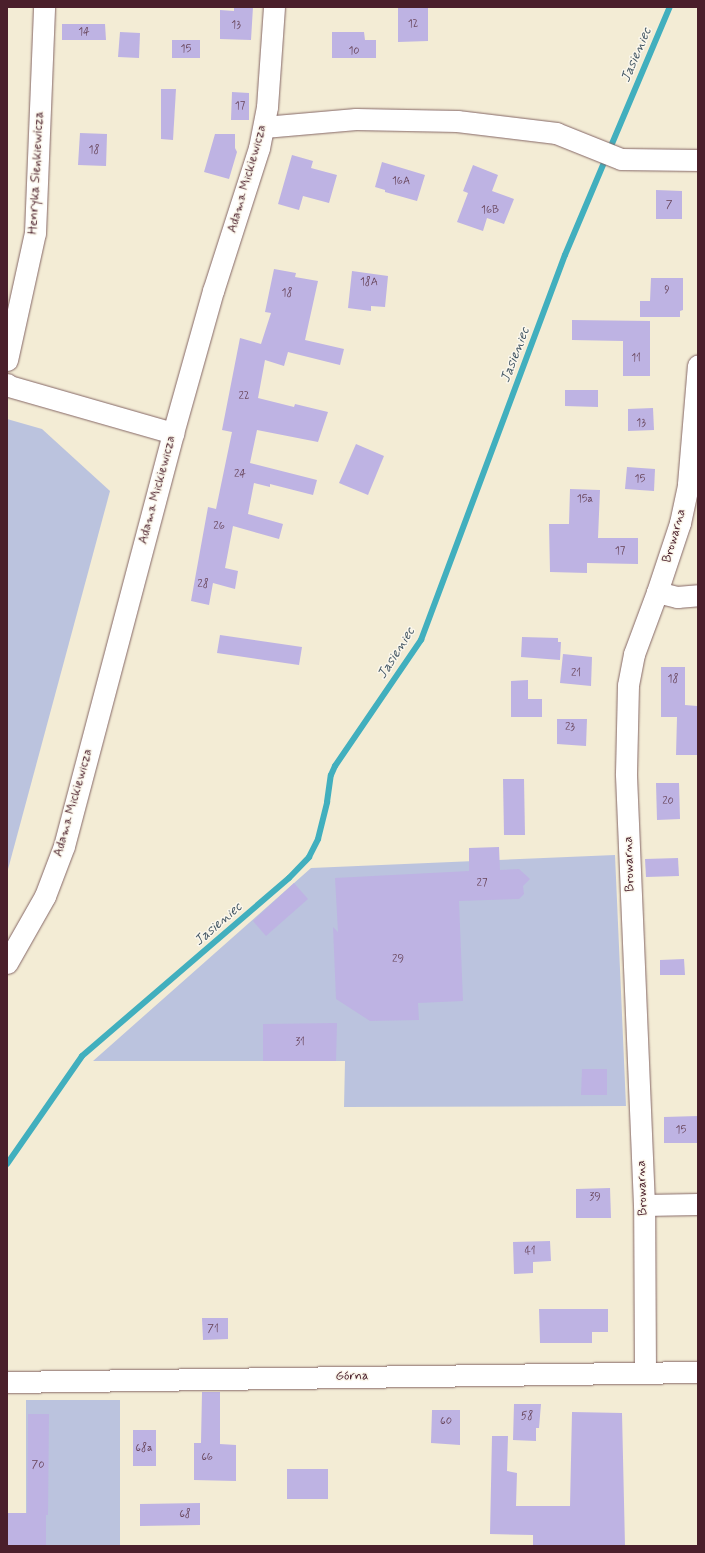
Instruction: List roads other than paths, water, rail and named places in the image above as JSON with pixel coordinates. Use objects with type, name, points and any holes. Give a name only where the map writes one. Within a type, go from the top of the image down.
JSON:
[{"type":"street","name":"Henryka Sienkiewicza","points":[[7,360],[35,233],[44,7]]},
{"type":"street","name":"Adama Mickiewicza","points":[[7,962],[45,896],[64,846],[173,433],[213,291],[264,127],[269,87],[274,7]]},
{"type":"street","points":[[264,127],[356,119],[457,121],[556,133],[588,147],[622,159],[698,160]]},
{"type":"street","name":"Browarna","points":[[645,1372],[644,1205],[626,773],[628,685],[634,654],[680,523],[688,484],[698,365]]},
{"type":"street","points":[[7,384],[9,386],[173,433]]},
{"type":"street","points":[[657,592],[677,597],[698,595]]},
{"type":"street","points":[[644,1205],[698,1204]]},
{"type":"street","name":"Górna","points":[[7,1382],[698,1372]]},
{"type":"waterway","name":"Jasieniec","points":[[7,1164],[82,1056],[289,878],[309,857],[318,839],[327,802],[331,775],[335,766],[421,640],[565,255],[670,7]]}]
